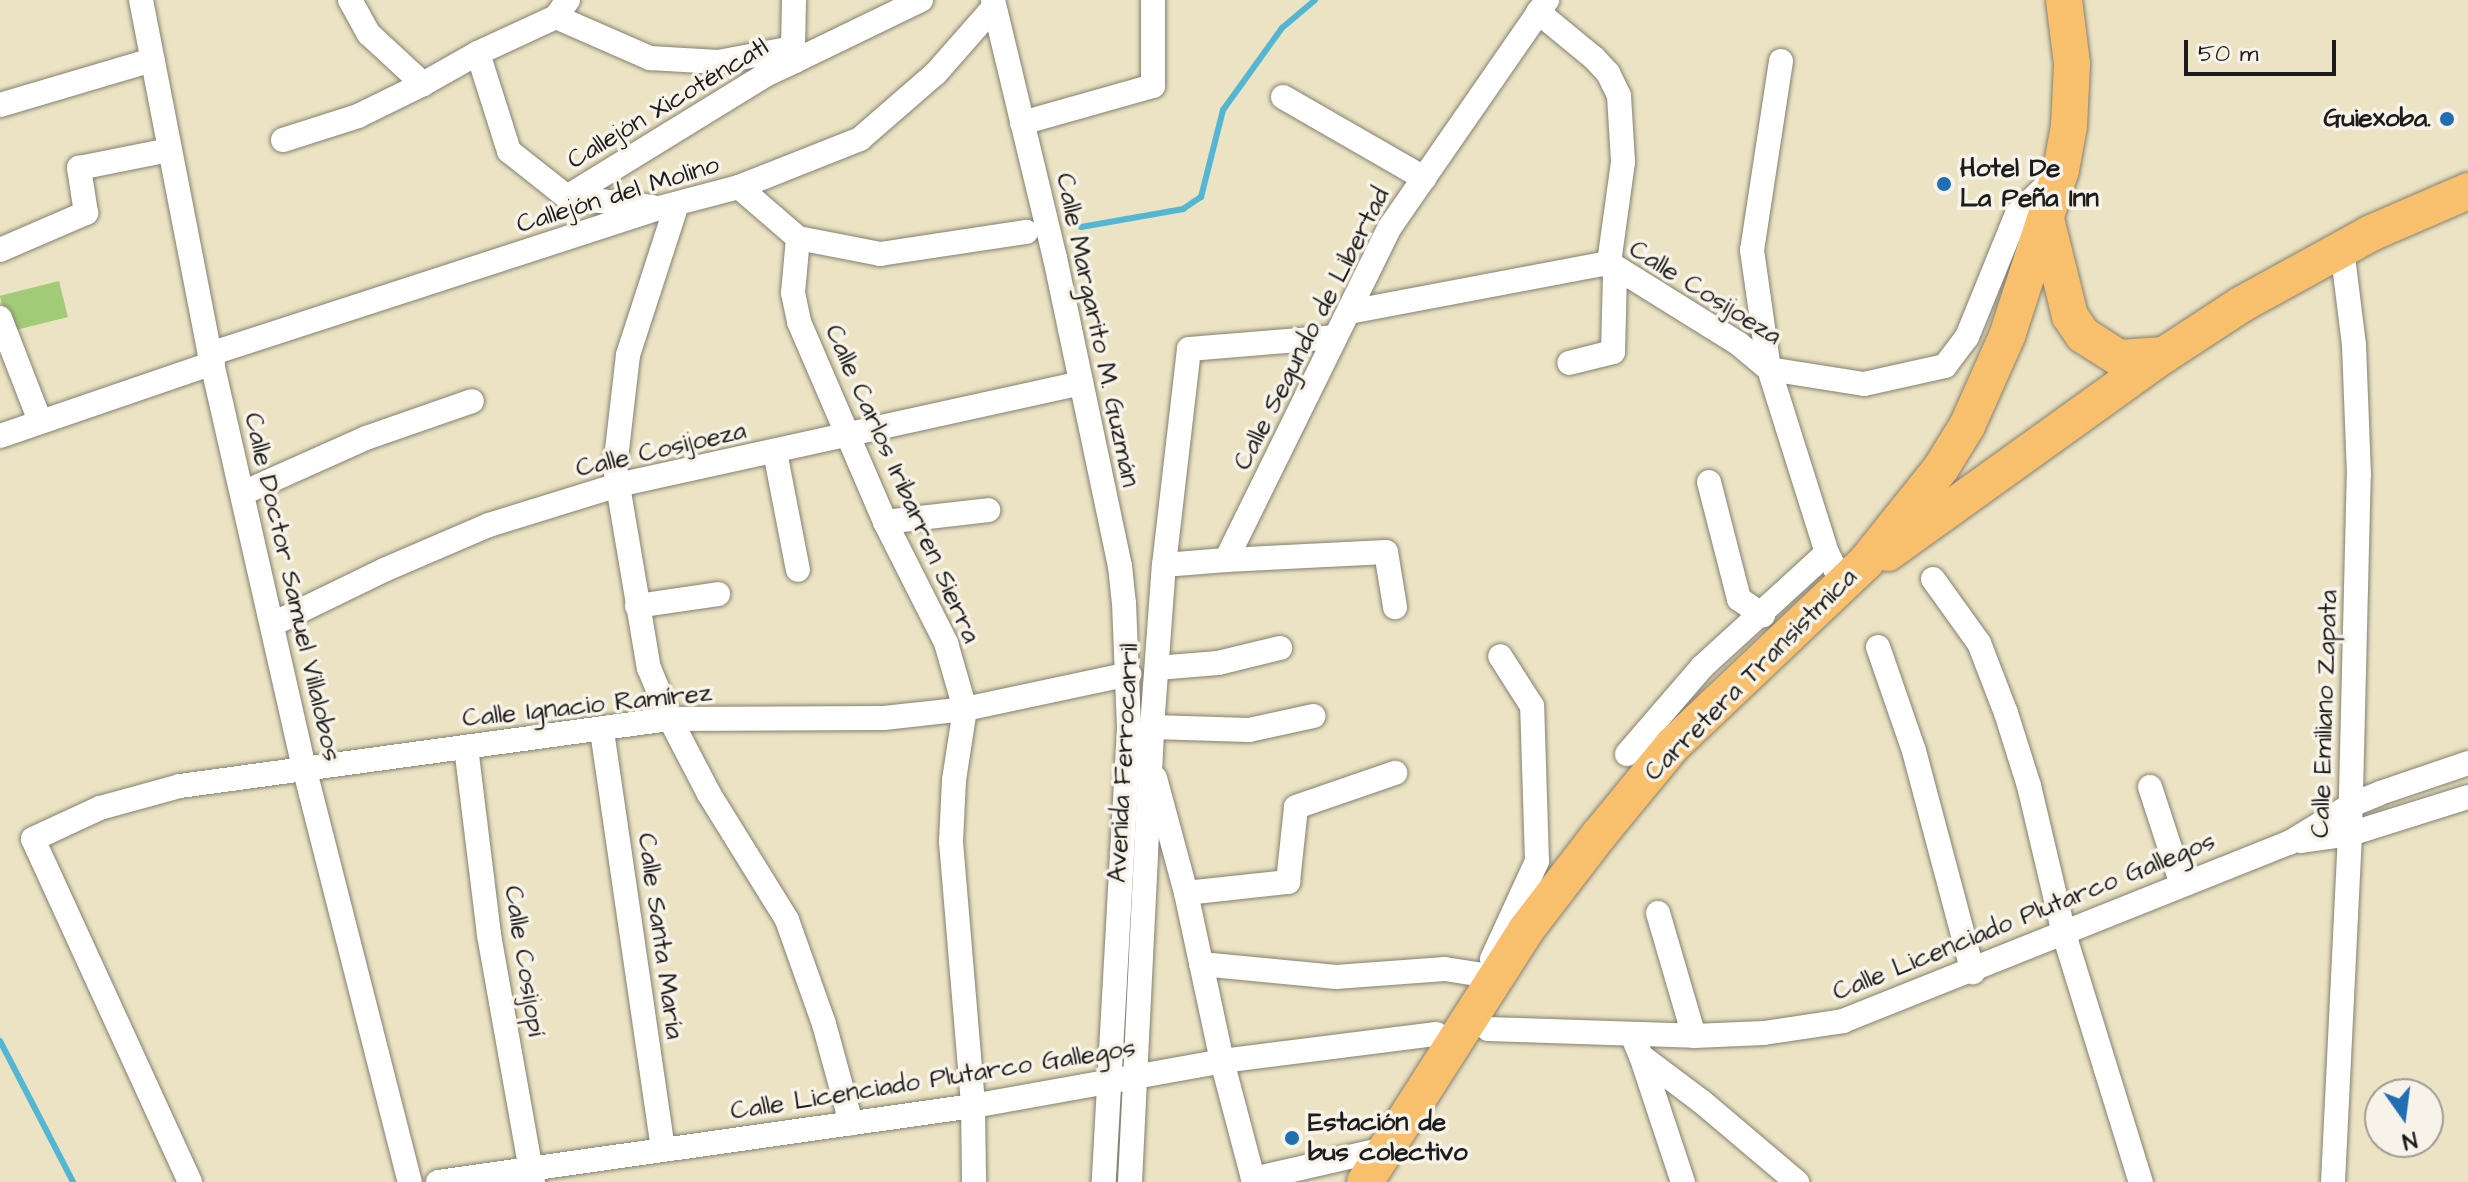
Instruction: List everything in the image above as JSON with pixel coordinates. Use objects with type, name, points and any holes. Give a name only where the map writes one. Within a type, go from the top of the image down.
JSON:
[{"type":"main road","name":"Carretera Transistmica","points":[[1365,1182],[1491,975],[1590,847],[1672,746],[1941,468],[1967,426],[2007,336],[2061,170],[2069,126],[2072,64],[2064,0]]},
{"type":"main road","name":"Carretera Transistmica","points":[[1845,566],[1892,552],[2164,355],[2242,304],[2342,248],[2468,191]]},
{"type":"main road","points":[[2046,219],[2070,316],[2083,335],[2119,358],[2164,355]]},
{"type":"street","name":"Calle Doctor Samuel Villalobos","points":[[141,0],[211,358],[305,771],[410,1182]]},
{"type":"street","points":[[350,0],[369,34],[423,84]]},
{"type":"street","name":"Callejón Xicoténcatl","points":[[567,197],[794,54],[794,0]]},
{"type":"street","points":[[283,140],[358,116],[562,9],[650,58],[718,62],[794,54],[921,0]]},
{"type":"street","points":[[1022,123],[1153,86],[1153,0]]},
{"type":"street","name":"Calle Margarito M. Guzmán","points":[[994,3],[1055,258],[1079,384],[1120,566],[1129,674],[1129,729],[1104,1182]]},
{"type":"street","name":"Callejón del Molino","points":[[0,436],[211,358],[668,206],[739,187],[860,139],[936,73],[994,3]]},
{"type":"street","points":[[1543,6],[1608,73],[1619,96],[1623,162],[1609,263],[1615,275],[1613,352],[1569,363]]},
{"type":"street","name":"Calle Segundo de Libertad","points":[[1226,560],[1390,227],[1543,6]]},
{"type":"street","points":[[478,53],[509,151],[567,197]]},
{"type":"street","points":[[0,105],[152,60]]},
{"type":"street","points":[[1627,754],[1702,667],[1763,615],[1845,566],[1769,369],[1752,250],[1781,61]]},
{"type":"street","points":[[1283,97],[1424,178]]},
{"type":"street","points":[[0,250],[86,213],[79,168],[169,150]]},
{"type":"street","name":"Calle Cosijoeza","points":[[1349,312],[1609,263],[1739,344],[1769,369],[1864,384],[1945,366],[1967,337],[2017,214],[2061,170]]},
{"type":"street","points":[[739,187],[798,238],[880,254],[1026,232]]},
{"type":"street","name":"Callejón Xicoténcatl","points":[[567,197],[668,206]]},
{"type":"street","points":[[668,206],[628,355],[615,468],[649,668],[670,719],[709,794],[787,920],[824,1024],[851,1123]]},
{"type":"street","name":"Calle Carlos Iribarren Sierra","points":[[798,238],[793,293],[799,322],[885,522],[946,643],[965,709],[954,780],[951,842],[973,1106],[974,1182]]},
{"type":"street","name":"Calle Emiliano Zapata","points":[[2333,1182],[2350,834],[2359,475],[2354,345],[2342,248]]},
{"type":"street","points":[[0,318],[40,421]]},
{"type":"street","name":"Avenida Ferrocarril","points":[[1130,1182],[1152,727],[1164,565],[1189,349],[1334,337]]},
{"type":"street","name":"Calle Cosijoeza","points":[[273,624],[384,570],[489,525],[618,485],[1079,384]]},
{"type":"street","points":[[243,493],[366,438],[472,401]]},
{"type":"street","points":[[775,452],[798,570]]},
{"type":"street","points":[[1709,482],[1739,599],[1763,615]]},
{"type":"street","points":[[885,522],[988,510]]},
{"type":"street","points":[[1164,565],[1386,552],[1395,607]]},
{"type":"street","points":[[1933,579],[1979,643],[2006,713],[2029,786],[2064,934],[2141,1182]]},
{"type":"street","points":[[637,606],[718,594]]},
{"type":"street","points":[[1878,647],[1914,751],[1973,972]]},
{"type":"street","points":[[1157,668],[1218,663],[1280,648]]},
{"type":"street","points":[[1201,964],[1336,977],[1445,969],[1491,975],[1537,861],[1532,706],[1500,656]]},
{"type":"street","name":"Calle Ignacio Ramírez","points":[[190,1182],[33,839],[100,808],[180,786],[602,731],[670,719],[884,718],[965,709],[1129,674]]},
{"type":"street","points":[[1152,727],[1249,730],[1314,716]]},
{"type":"street","name":"Calle Santa María","points":[[602,731],[663,1149]]},
{"type":"street","name":"Calle Cosijopí","points":[[466,747],[489,935],[532,1175]]},
{"type":"street","name":"Calle Licenciado Plutarco Gallegos","points":[[1488,1029],[1554,1028],[1636,1046],[1694,1036],[1764,1033],[1843,1021],[1973,972],[2289,843],[2351,805],[2468,763]]},
{"type":"street","points":[[1150,765],[1186,893],[1222,1061],[1254,1181],[1384,1149]]},
{"type":"street","points":[[1186,893],[1288,882],[1296,807],[1395,773]]},
{"type":"street","points":[[2150,787],[2182,885]]},
{"type":"street","name":"Calle Licenciado Plutarco Gallegos","points":[[2289,843],[2350,834],[2468,797]]},
{"type":"street","points":[[1658,913],[1694,1036]]},
{"type":"street","name":"Calle Licenciado Plutarco Gallegos","points":[[438,1182],[532,1175],[663,1149],[973,1106],[1222,1061],[1436,1034]]},
{"type":"street","points":[[1636,1046],[1683,1182]]},
{"type":"street","points":[[1636,1046],[1797,1182]]},
{"type":"green space","points":[[59,281],[68,317],[9,332],[0,296]]},
{"type":"waterway","points":[[1081,227],[1183,209],[1201,197],[1223,110],[1282,28],[1315,0]]},
{"type":"waterway","points":[[0,1041],[73,1182]]},
{"type":"place","name":"Guiexoba.","points":[[2447,119]]},
{"type":"place","name":"Hotel De La Peña Inn","points":[[1944,184]]},
{"type":"place","name":"Estación de bus colectivo","points":[[1292,1138]]}]
